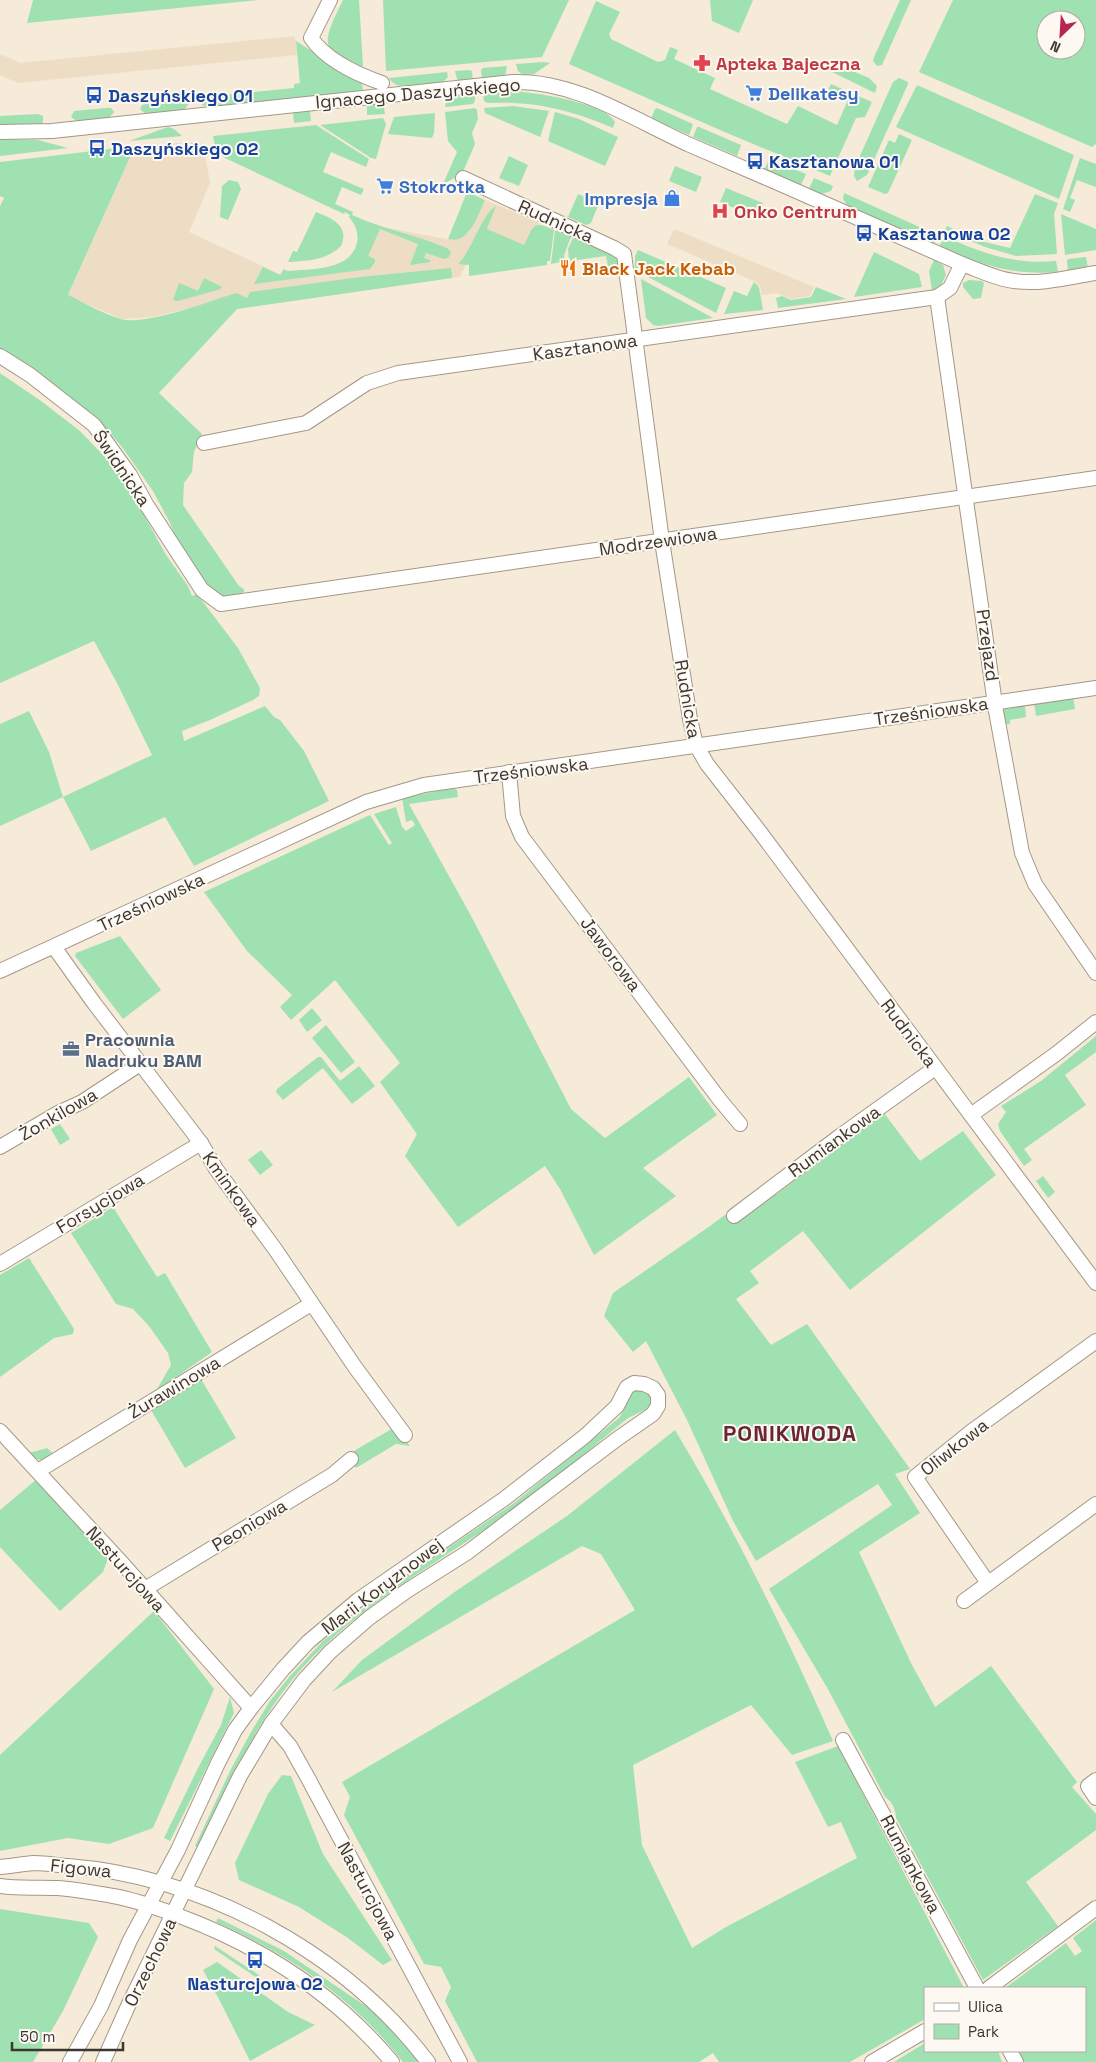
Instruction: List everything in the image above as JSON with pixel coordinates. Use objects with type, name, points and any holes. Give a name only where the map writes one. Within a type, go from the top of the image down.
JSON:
[{"type":"street","points":[[330,0],[311,38],[318,48],[355,74],[382,83]]},
{"type":"street","name":"Ignacego Daszyńskiego","points":[[0,132],[61,130],[383,95],[512,82],[531,82],[550,85],[595,101],[962,264],[1015,281],[1037,281],[1096,273]]},
{"type":"street","name":"Rudnicka","points":[[463,178],[624,254],[662,541],[690,719],[696,745],[707,764],[760,832],[1096,1283]]},
{"type":"street","points":[[937,297],[950,288],[962,264]]},
{"type":"street","name":"Kasztanowa","points":[[204,443],[306,423],[366,382],[398,373],[937,297]]},
{"type":"street","name":"Przejazd","points":[[937,297],[996,701],[1014,814],[1025,864],[1035,884],[1096,972]]},
{"type":"street","name":"Świdnicka","points":[[0,356],[30,375],[94,425],[130,475],[146,504],[202,590],[221,604]]},
{"type":"street","name":"Modrzewiowa","points":[[221,604],[1096,478]]},
{"type":"street","name":"Trześniowska","points":[[0,971],[366,802],[415,787],[509,772],[596,762],[696,745],[996,701],[1096,688]]},
{"type":"street","name":"Jaworowa","points":[[509,772],[513,816],[522,837],[740,1124]]},
{"type":"street","name":"Kminkowa","points":[[54,947],[201,1143],[216,1170],[275,1249],[311,1304],[404,1435]]},
{"type":"street","points":[[971,1115],[1056,1054],[1096,1022]]},
{"type":"street","name":"Żonkilowa","points":[[0,1147],[58,1113],[82,1102],[140,1064]]},
{"type":"street","name":"Rumiankowa","points":[[734,1216],[840,1136],[935,1068]]},
{"type":"street","name":"Forsycjowa","points":[[0,1264],[201,1143]]},
{"type":"street","name":"Żurawinowa","points":[[38,1471],[311,1304]]},
{"type":"street","name":"Oliwkowa","points":[[988,1583],[915,1477],[972,1431],[1096,1341]]},
{"type":"street","name":"Marii Koryznowej","points":[[148,1905],[162,1882],[235,1730],[251,1708],[308,1642],[358,1600],[504,1499],[585,1436],[617,1406],[627,1387],[634,1383],[644,1384],[653,1388],[658,1395],[658,1406],[653,1414],[617,1439],[504,1526],[369,1618],[330,1652],[310,1673],[271,1724],[240,1776],[186,1889]]},
{"type":"street","name":"Nasturcjowa","points":[[0,1431],[251,1708]]},
{"type":"street","name":"Peoniowa","points":[[144,1589],[332,1475],[351,1459]]},
{"type":"street","points":[[964,1601],[1096,1504]]},
{"type":"street","name":"Nasturcjowa","points":[[271,1724],[290,1746],[460,2062]]},
{"type":"street","name":"Rumiankowa","points":[[843,1740],[976,1987]]},
{"type":"street","points":[[1096,1780],[1088,1786],[1096,1798]]},
{"type":"street","name":"Figowa","points":[[0,1867],[34,1863],[103,1869],[186,1889],[256,1921],[317,1957],[380,2007],[400,2027],[428,2062]]},
{"type":"street","name":"Figowa","points":[[0,1886],[57,1888],[114,1896],[148,1905],[233,1938],[306,1981],[340,2007],[366,2032],[392,2062]]},
{"type":"street","name":"Orzechowa","points":[[103,2062],[186,1889]]},
{"type":"street","name":"Orzechowa","points":[[70,2062],[101,2006],[148,1905]]},
{"type":"street","points":[[990,1987],[1096,1908]]},
{"type":"street","points":[[872,2062],[924,2031]]},
{"type":"shaded area","points":[[295,36],[297,55],[18,83],[0,75],[0,54],[20,63]]},
{"type":"shaded area","points":[[201,143],[210,183],[189,232],[286,277],[358,267],[377,226],[452,240],[469,232],[485,200],[540,223],[530,246],[472,251],[460,277],[237,309],[236,311],[207,304],[152,317],[122,319],[68,296],[135,146]]},
{"type":"shaded area","points":[[674,229],[814,287],[810,296],[791,299],[777,293],[762,295],[760,286],[754,281],[667,244]]},
{"type":"green space","points":[[33,0],[259,0],[27,23]]},
{"type":"green space","points":[[343,0],[359,0],[363,66],[355,67],[335,54],[328,44],[329,31]]},
{"type":"green space","points":[[383,0],[569,0],[542,57],[386,71]]},
{"type":"green space","points":[[710,0],[753,0],[739,33],[712,21]]},
{"type":"green space","points":[[900,0],[911,0],[882,65],[877,66],[873,61],[874,57]]},
{"type":"green space","points":[[953,0],[1096,0],[1096,144],[1092,147],[919,72]]},
{"type":"green space","points":[[596,1],[620,12],[609,34],[611,39],[658,62],[665,60],[670,47],[678,50],[674,59],[715,78],[710,89],[787,124],[798,106],[837,125],[848,100],[828,90],[831,84],[872,102],[865,117],[856,118],[830,176],[569,64]]},
{"type":"green space","points":[[296,41],[362,83],[363,91],[208,107],[202,105],[202,99],[205,97],[294,88],[294,84],[300,83]]},
{"type":"green space","points":[[550,63],[534,74],[523,75],[518,71],[516,64]]},
{"type":"green space","points":[[838,65],[869,78],[877,86],[875,93],[826,69],[828,66]]},
{"type":"green space","points":[[507,66],[505,76],[482,79],[481,70],[483,68]]},
{"type":"green space","points":[[455,71],[472,71],[473,80],[459,81],[457,79]]},
{"type":"green space","points":[[447,72],[448,77],[443,82],[414,87],[399,86],[389,78]]},
{"type":"green space","points":[[899,78],[908,82],[908,84],[867,175],[857,181],[854,176],[855,167],[893,82]]},
{"type":"green space","points":[[917,85],[1074,155],[1059,199],[896,127]]},
{"type":"green space","points":[[510,91],[567,99],[597,109],[608,115],[615,122],[613,128],[566,111],[521,103],[487,103],[484,101],[483,93]]},
{"type":"green space","points":[[475,95],[473,104],[445,107],[446,101],[451,96]]},
{"type":"green space","points":[[182,100],[187,102],[188,105],[184,110],[146,114],[140,109],[142,105],[146,104]]},
{"type":"green space","points":[[379,103],[384,107],[385,114],[367,115],[367,106]]},
{"type":"green space","points":[[513,106],[549,111],[540,137],[485,113],[484,108]]},
{"type":"green space","points":[[111,108],[114,112],[109,118],[78,122],[71,117],[74,111]]},
{"type":"green space","points":[[475,108],[478,119],[472,133],[475,144],[462,174],[443,184],[457,152],[448,141],[445,112]]},
{"type":"green space","points":[[657,108],[693,124],[689,135],[651,119]]},
{"type":"green space","points":[[310,111],[311,121],[294,123],[293,113]]},
{"type":"green space","points":[[555,112],[579,119],[618,137],[605,166],[548,141]]},
{"type":"green space","points":[[435,113],[432,138],[388,134],[394,117]]},
{"type":"green space","points":[[38,114],[43,116],[41,125],[0,126],[0,116]]},
{"type":"green space","points":[[383,118],[386,124],[376,159],[371,158],[320,125]]},
{"type":"green space","points":[[316,125],[369,159],[366,167],[331,152],[323,172],[364,189],[361,195],[342,187],[335,204],[353,212],[352,215],[364,220],[447,248],[451,252],[449,257],[444,259],[426,253],[424,258],[430,260],[430,262],[410,265],[418,244],[380,229],[368,256],[375,259],[370,269],[254,284],[263,267],[280,275],[284,269],[287,271],[317,269],[338,263],[347,258],[353,251],[357,242],[357,232],[349,217],[350,215],[345,212],[344,214],[225,158],[216,150],[213,136]]},
{"type":"green space","points":[[168,127],[174,129],[182,136],[129,141]]},
{"type":"green space","points":[[697,127],[741,145],[737,156],[693,137]]},
{"type":"green space","points":[[899,134],[912,140],[888,193],[885,194],[868,187],[889,140],[895,143]]},
{"type":"green space","points":[[0,139],[38,140],[68,148],[0,156]]},
{"type":"green space","points":[[135,146],[68,295],[108,314],[121,319],[146,319],[178,312],[236,293],[247,298],[250,292],[360,277],[451,268],[452,278],[237,309],[159,393],[202,434],[194,452],[192,472],[184,483],[183,505],[239,586],[244,589],[244,592],[228,599],[209,589],[178,544],[170,523],[153,491],[122,447],[94,415],[0,349],[0,206],[4,198],[0,196],[0,162]]},
{"type":"green space","points":[[509,156],[528,165],[519,186],[499,178]]},
{"type":"green space","points":[[1080,158],[1096,164],[1096,187],[1077,180],[1070,198],[1075,200],[1070,212],[1063,209]]},
{"type":"green space","points":[[769,159],[806,174],[801,185],[765,169]]},
{"type":"green space","points":[[675,166],[702,177],[696,192],[669,181]]},
{"type":"green space","points":[[814,178],[833,186],[831,191],[821,194],[809,189]]},
{"type":"green space","points":[[229,180],[238,182],[241,189],[228,220],[220,217],[222,186]]},
{"type":"green space","points":[[726,188],[763,203],[757,218],[720,202]]},
{"type":"green space","points":[[467,192],[485,200],[476,221],[467,233],[462,238],[448,239]]},
{"type":"green space","points":[[844,193],[935,234],[937,237],[934,244],[847,205],[843,199]]},
{"type":"green space","points":[[578,194],[599,203],[591,223],[586,225],[568,217]]},
{"type":"green space","points":[[1035,194],[1058,203],[1054,214],[1057,254],[1016,256],[985,247],[945,230],[947,226],[980,241],[1010,248]]},
{"type":"green space","points":[[496,206],[487,229],[524,245],[532,229],[537,225],[554,230],[550,261],[547,261],[547,265],[469,276],[469,265],[458,264],[468,251],[486,217]]},
{"type":"green space","points":[[316,212],[333,220],[341,228],[343,239],[341,246],[323,257],[288,262],[293,251],[297,252]]},
{"type":"green space","points":[[1061,214],[1096,229],[1096,250],[1065,255]]},
{"type":"green space","points":[[555,230],[571,237],[564,255],[565,261],[551,264]]},
{"type":"green space","points":[[945,237],[986,253],[1012,259],[1041,262],[1056,261],[1058,272],[1026,272],[983,263],[939,246]]},
{"type":"green space","points":[[573,238],[614,256],[619,261],[620,266],[608,267],[606,256],[569,261],[568,249]]},
{"type":"green space","points":[[638,250],[726,288],[716,313],[635,270],[635,256]]},
{"type":"green space","points":[[874,252],[919,274],[922,287],[854,297]]},
{"type":"green space","points":[[1086,257],[1088,268],[1068,271],[1068,259]]},
{"type":"green space","points":[[934,260],[943,265],[946,275],[941,285],[932,291],[929,271]]},
{"type":"green space","points":[[204,278],[222,287],[221,289],[178,301],[173,300],[179,283],[198,291]]},
{"type":"green space","points":[[641,279],[713,318],[658,326],[653,325],[646,318]]},
{"type":"green space","points":[[969,280],[982,281],[984,283],[981,298],[973,299],[963,287],[963,283]]},
{"type":"green space","points":[[754,282],[759,287],[763,310],[724,314],[734,291],[747,296]]},
{"type":"green space","points":[[816,287],[846,299],[778,308],[776,298],[782,296],[791,300],[811,297]]},
{"type":"green space","points":[[0,373],[80,431],[122,475],[166,555],[188,586],[192,596],[197,594],[238,648],[260,688],[259,696],[253,700],[182,731],[184,741],[265,706],[274,717],[280,720],[304,751],[329,801],[194,866],[165,817],[91,851],[63,797],[152,755],[94,641],[0,683]]},
{"type":"green space","points":[[1073,696],[1075,709],[1036,716],[1034,702]]},
{"type":"green space","points":[[1021,704],[1025,707],[1026,717],[1010,720],[1010,724],[1004,724],[1004,709]]},
{"type":"green space","points":[[29,711],[49,752],[63,797],[0,826],[0,724]]},
{"type":"green space","points":[[453,788],[457,790],[458,797],[409,804],[470,914],[571,1109],[605,1138],[689,1077],[717,1115],[643,1168],[676,1196],[594,1255],[560,1189],[545,1166],[458,1227],[405,1156],[417,1134],[380,1082],[400,1063],[335,980],[291,1020],[280,1007],[292,995],[247,951],[204,892],[370,815],[389,845],[392,843],[374,814],[396,807],[402,827],[406,831],[415,825],[412,820],[406,822],[402,798]]},
{"type":"green space","points":[[120,936],[161,990],[123,1019],[75,956],[76,953]]},
{"type":"green space","points":[[312,1008],[322,1020],[307,1032],[299,1020]]},
{"type":"green space","points":[[326,1025],[355,1062],[341,1073],[312,1038]]},
{"type":"green space","points":[[1096,1036],[1096,1052],[1065,1075],[1086,1105],[1024,1149],[1032,1160],[1024,1166],[1000,1131],[998,1124],[1006,1112],[1001,1106],[1041,1081]]},
{"type":"green space","points":[[318,1057],[321,1057],[340,1081],[359,1066],[375,1086],[352,1104],[323,1068],[283,1100],[276,1092],[277,1089]]},
{"type":"green space","points":[[884,1113],[920,1161],[963,1131],[996,1175],[850,1290],[803,1231],[750,1271],[759,1283],[736,1299],[771,1345],[807,1324],[910,1469],[895,1474],[920,1513],[859,1552],[911,1663],[935,1707],[991,1666],[1077,1782],[1072,1787],[1096,1814],[1096,1830],[1026,1882],[1058,1926],[983,1980],[896,1818],[893,1806],[885,1797],[829,1691],[769,1589],[892,1505],[878,1484],[756,1561],[733,1521],[687,1420],[646,1341],[633,1352],[604,1316],[613,1293],[768,1183],[777,1194]]},
{"type":"green space","points":[[60,1124],[70,1139],[60,1145],[51,1129]]},
{"type":"green space","points":[[261,1150],[273,1165],[260,1175],[248,1160]]},
{"type":"green space","points":[[1043,1176],[1055,1192],[1048,1198],[1036,1181]]},
{"type":"green space","points":[[113,1207],[157,1277],[165,1273],[212,1352],[156,1391],[171,1365],[168,1353],[149,1326],[133,1309],[116,1304],[71,1233]]},
{"type":"green space","points":[[29,1258],[74,1329],[73,1334],[54,1338],[0,1377],[0,1275]]},
{"type":"green space","points":[[201,1379],[236,1438],[185,1468],[151,1410]]},
{"type":"green space","points":[[642,1390],[649,1393],[652,1397],[649,1408],[628,1418],[517,1507],[390,1592],[338,1633],[314,1655],[277,1699],[241,1761],[199,1848],[195,1846],[230,1771],[270,1701],[290,1676],[323,1641],[385,1591],[514,1503],[620,1417],[631,1395],[635,1391]]},
{"type":"green space","points":[[395,1427],[410,1446],[396,1444],[356,1468],[347,1455]]},
{"type":"green space","points":[[675,1430],[759,1583],[833,1741],[792,1755],[751,1705],[633,1765],[642,1845],[692,1948],[726,1927],[857,1858],[841,1822],[828,1827],[795,1762],[838,1746],[963,1987],[924,1987],[924,2020],[850,2062],[719,2062],[713,2053],[699,2062],[477,2062],[445,2001],[451,1987],[441,1967],[424,1964],[344,1815],[350,1797],[342,1782],[635,1610],[601,1554],[582,1546],[332,1692],[362,1660],[456,1591],[567,1516]]},
{"type":"green space","points":[[47,1448],[55,1455],[43,1461],[29,1453]]},
{"type":"green space","points":[[37,1479],[109,1556],[103,1572],[60,1611],[0,1547],[0,1510]]},
{"type":"green space","points":[[154,1611],[214,1689],[153,1828],[109,1844],[68,1838],[0,1851],[0,1755]]},
{"type":"green space","points":[[230,1697],[234,1713],[170,1841],[164,1838],[221,1725]]},
{"type":"green space","points":[[282,1775],[291,1776],[323,1854],[392,1960],[383,1965],[348,1938],[299,1907],[239,1880],[235,1863],[268,1794]]},
{"type":"green space","points":[[0,1909],[89,1923],[98,1937],[63,2011],[33,2062],[0,2062]]},
{"type":"green space","points":[[218,1918],[284,1951],[376,2013],[419,2062],[403,2062],[384,2039],[342,1998],[294,1964],[216,1922]]},
{"type":"green space","points":[[1096,1920],[1096,2062],[1024,2062],[1019,2052],[1086,2052],[1086,1987],[1006,1987],[1066,1943],[1075,1956],[1082,1951],[1073,1938]]},
{"type":"green space","points":[[215,1946],[259,1975],[257,1978],[214,1949]]},
{"type":"green space","points":[[217,1962],[288,2012],[315,2025],[250,2061],[203,1970]]},
{"type":"green space","points":[[924,2044],[924,2052],[998,2052],[1002,2062],[894,2062]]},
{"type":"place","name":"Apteka Bajeczna","points":[[702,63]]},
{"type":"place","name":"Delikatesy","points":[[754,93]]},
{"type":"place","name":"Daszyńskiego 01","points":[[94,95]]},
{"type":"place","name":"Daszyńskiego 02","points":[[97,148]]},
{"type":"place","name":"Kasztanowa 01","points":[[755,161]]},
{"type":"place","name":"Stokrotka","points":[[385,186]]},
{"type":"place","name":"Impresja","points":[[672,198]]},
{"type":"place","name":"Onko Centrum","points":[[720,211]]},
{"type":"place","name":"Kasztanowa 02","points":[[864,233]]},
{"type":"place","name":"Black Jack Kebab","points":[[568,268]]},
{"type":"place","name":"Pracownia Nadruku BAM","points":[[71,1049]]},
{"type":"place","name":"Nasturcjowa 02","points":[[255,1960]]},
{"type":"district","name":"PONIKWODA","points":[[790,1433]]}]
